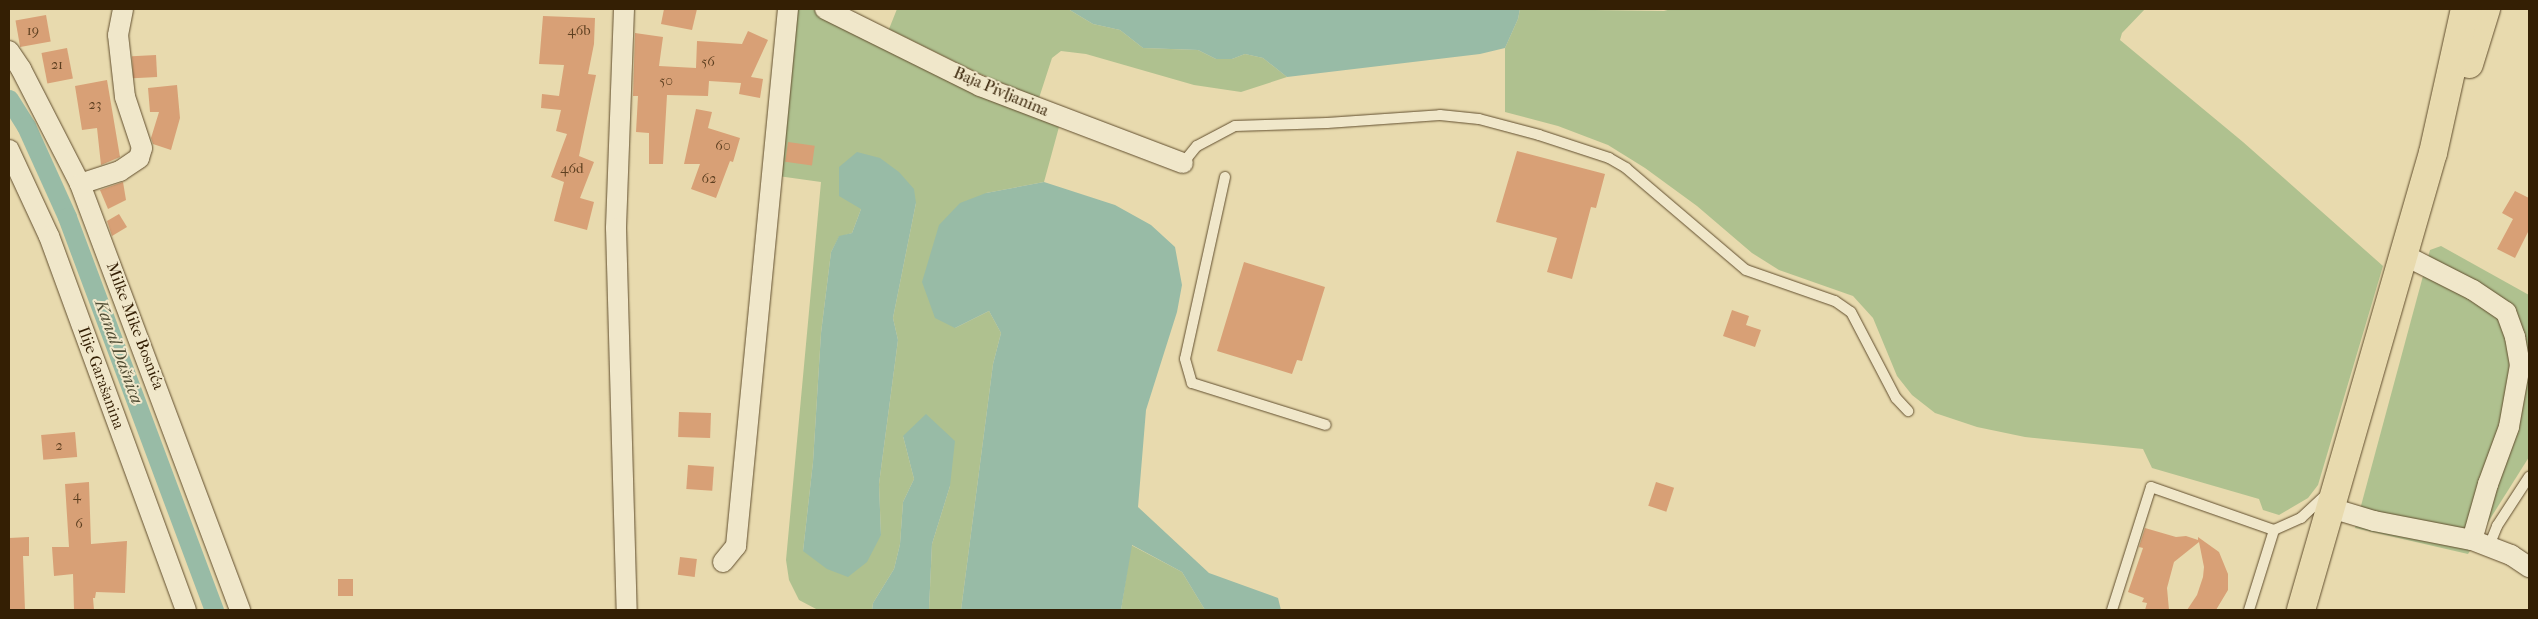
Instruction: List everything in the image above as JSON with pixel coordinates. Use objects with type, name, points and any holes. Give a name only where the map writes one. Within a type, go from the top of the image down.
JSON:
[{"type":"main road","points":[[2301,610],[2433,153],[2465,9]]},
{"type":"main road","points":[[2433,153],[2456,103],[2486,9]]},
{"type":"street","points":[[80,184],[120,171],[139,158],[142,148],[125,97],[118,35],[123,9]]},
{"type":"street","points":[[624,9],[616,228],[627,610]]},
{"type":"street","points":[[723,562],[736,546],[788,9]]},
{"type":"street","name":"Baja Pivljanina","points":[[825,9],[980,86],[1183,163]]},
{"type":"street","name":"Milke Mike Bosnića","points":[[9,51],[21,69],[80,184],[240,610]]},
{"type":"street","name":"Ilije Garašanina","points":[[9,150],[49,236],[186,610]]},
{"type":"street","points":[[2404,255],[2473,290],[2506,312],[2515,337],[2520,365],[2509,427],[2488,484],[2480,543]]},
{"type":"street","points":[[2330,508],[2374,521],[2480,543],[2511,555],[2529,567]]},
{"type":"lane","points":[[1183,163],[1197,146],[1235,126],[1327,123],[1440,115],[1479,119],[1539,135],[1609,158],[1626,168],[1746,270],[1835,301],[1852,312],[1896,398],[1908,412]]},
{"type":"lane","points":[[1224,177],[1185,359],[1192,383],[1326,425]]},
{"type":"lane","points":[[2480,543],[2497,526],[2529,477]]},
{"type":"lane","points":[[2249,610],[2274,530],[2310,511],[2339,478]]},
{"type":"lane","points":[[2112,610],[2150,487],[2274,530]]},
{"type":"shaded area","points":[[795,9],[812,9],[948,81],[1059,127],[1044,182],[986,193],[955,328],[989,311],[1001,333],[993,364],[961,610],[929,610],[932,544],[950,486],[903,436],[914,479],[903,502],[900,544],[894,569],[873,603],[872,610],[818,610],[799,600],[789,580],[786,560],[821,182],[778,176]],"holes":[[[916,203],[893,318],[898,340],[879,484],[881,535],[803,551],[813,462],[821,333],[831,252],[839,237],[852,233],[861,209]]]},
{"type":"shaded area","points":[[897,9],[1068,9],[1093,24],[1120,30],[1143,48],[1198,50],[1216,59],[1232,59],[1245,54],[1263,58],[1287,77],[1241,92],[1194,85],[1086,54],[1061,51],[1052,58],[1039,98],[978,73],[889,29]]},
{"type":"shaded area","points":[[1068,9],[1520,9],[1518,19],[1505,48],[1480,54],[1287,77],[1263,58],[1245,54],[1232,59],[1216,59],[1198,50],[1143,48],[1120,30],[1093,24]]},
{"type":"shaded area","points":[[1520,9],[1664,11],[1671,9],[2145,9],[2122,33],[2120,40],[2243,142],[2383,266],[2318,485],[2308,498],[2279,515],[2263,510],[2259,499],[2152,468],[2143,449],[2025,437],[1977,427],[1935,413],[1912,395],[1897,376],[1873,318],[1853,296],[1779,270],[1752,253],[1697,206],[1645,168],[1608,145],[1558,126],[1505,112],[1505,48],[1518,19]]},
{"type":"shaded area","points":[[857,152],[880,158],[899,172],[914,189],[916,203],[893,318],[898,340],[879,484],[881,535],[867,562],[848,577],[827,569],[803,551],[813,462],[821,333],[831,252],[839,236],[852,233],[861,209],[839,196],[839,167]]},
{"type":"shaded area","points":[[1044,182],[1115,205],[1151,225],[1175,247],[1182,285],[1177,312],[1146,410],[1138,507],[1209,573],[1278,598],[1281,610],[1205,610],[1182,572],[1132,545],[1121,610],[961,610],[993,364],[1001,333],[989,311],[955,328],[935,318],[922,282],[939,225],[960,203],[986,193]]},
{"type":"shaded area","points":[[2441,246],[2529,295],[2529,457],[2468,554],[2355,528],[2430,250]]},
{"type":"shaded area","points":[[926,414],[955,441],[950,486],[932,544],[929,610],[872,610],[873,603],[894,569],[900,544],[903,502],[914,479],[903,436]]},
{"type":"shaded area","points":[[1131,545],[1182,572],[1205,610],[1121,610]]},
{"type":"building","points":[[664,9],[697,9],[692,30],[661,24]]},
{"type":"building","points":[[46,15],[51,42],[20,47],[15,20]]},
{"type":"building","points":[[543,16],[595,18],[594,44],[588,74],[596,75],[579,156],[594,162],[580,198],[594,202],[587,230],[554,221],[564,182],[551,177],[567,134],[556,131],[561,110],[541,108],[542,94],[559,96],[564,65],[539,64]]},
{"type":"building","points":[[748,31],[768,40],[751,77],[763,79],[760,98],[739,94],[741,83],[709,81],[708,96],[667,95],[663,164],[649,164],[649,133],[636,132],[638,96],[633,96],[635,33],[663,37],[659,66],[696,68],[697,41],[742,44]]},
{"type":"building","points":[[67,48],[73,78],[47,83],[41,53]]},
{"type":"building","points":[[156,55],[157,77],[133,78],[132,56]]},
{"type":"building","points":[[107,80],[120,157],[101,165],[97,128],[82,130],[75,86]]},
{"type":"building","points":[[177,85],[180,118],[171,150],[153,144],[151,138],[159,112],[150,112],[148,88]]},
{"type":"building","points":[[696,109],[712,112],[708,128],[740,138],[733,162],[730,161],[716,198],[691,189],[700,164],[684,164]]},
{"type":"building","points":[[788,142],[815,146],[812,166],[785,162]]},
{"type":"building","points":[[1517,151],[1605,174],[1596,208],[1591,207],[1572,279],[1547,272],[1557,238],[1496,222]]},
{"type":"building","points":[[123,182],[126,200],[108,209],[100,190]]},
{"type":"building","points":[[2515,191],[2529,198],[2529,230],[2515,258],[2497,249],[2513,219],[2502,213]]},
{"type":"building","points":[[119,214],[127,227],[112,236],[107,221]]},
{"type":"building","points":[[1244,262],[1325,287],[1302,361],[1297,360],[1292,374],[1217,351]]},
{"type":"building","points":[[1732,310],[1749,316],[1746,325],[1761,330],[1755,347],[1723,336]]},
{"type":"building","points":[[679,412],[711,413],[710,438],[678,437]]},
{"type":"building","points":[[75,432],[77,457],[43,460],[41,435]]},
{"type":"building","points":[[688,465],[714,467],[712,491],[686,489]]},
{"type":"building","points":[[89,482],[91,544],[127,541],[125,593],[96,592],[95,598],[93,598],[94,610],[74,610],[73,574],[54,576],[52,547],[69,547],[65,484]]},
{"type":"building","points":[[1656,482],[1674,488],[1666,512],[1648,506]]},
{"type":"building","points":[[2145,528],[2176,537],[2186,536],[2198,540],[2198,537],[2219,552],[2228,574],[2228,590],[2216,610],[2187,610],[2197,595],[2203,577],[2204,567],[2199,542],[2174,562],[2167,588],[2169,610],[2145,610],[2147,603],[2142,602],[2144,598],[2128,592],[2143,548],[2139,547]]},
{"type":"building","points":[[29,537],[29,556],[23,556],[25,610],[9,610],[9,538]]},
{"type":"building","points":[[680,557],[697,559],[695,577],[678,575]]},
{"type":"building","points":[[338,579],[353,579],[353,596],[338,596]]},
{"type":"waterway","name":"Kanal Dašnica","points":[[9,99],[26,126],[67,217],[214,610]]}]
